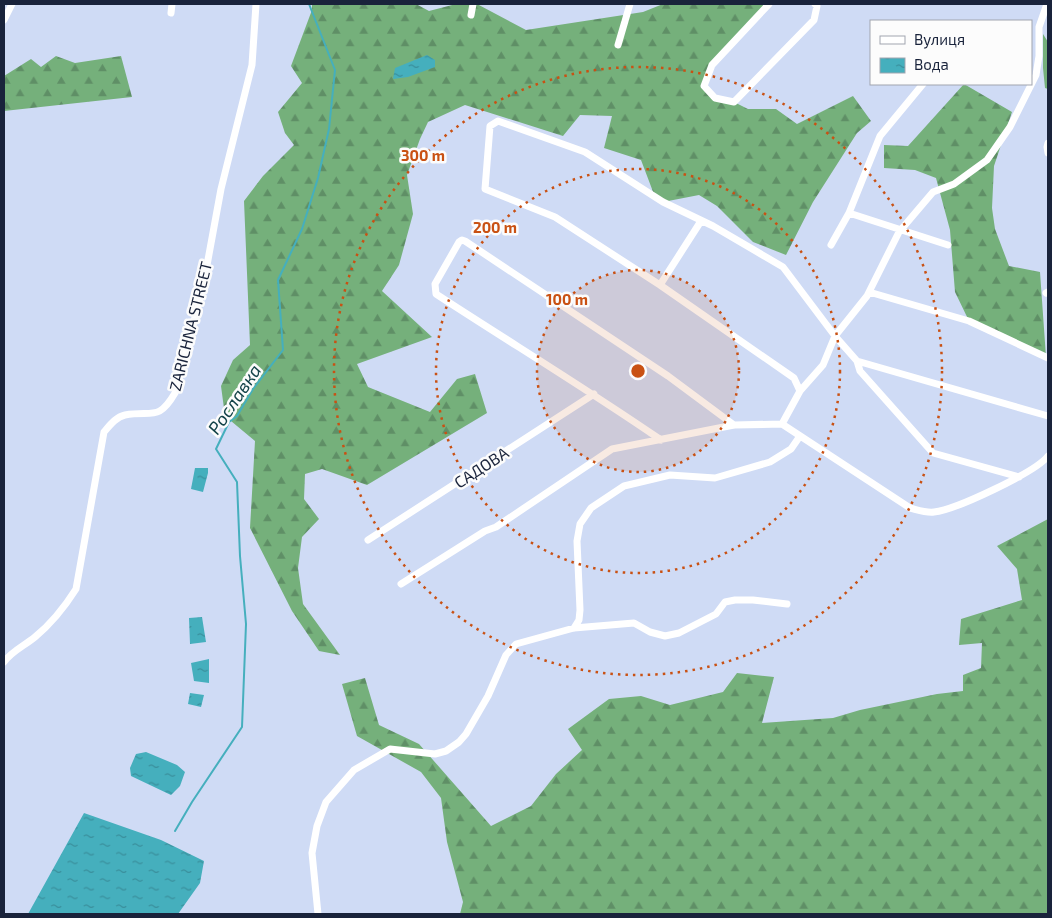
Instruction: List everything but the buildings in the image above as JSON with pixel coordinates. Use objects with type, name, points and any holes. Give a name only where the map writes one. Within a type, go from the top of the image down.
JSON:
[{"type":"street","points":[[4,20],[12,4]]},
{"type":"street","points":[[171,13],[172,4]]},
{"type":"street","name":"ZARICHNA STREET","points":[[4,662],[10,655],[54,620],[76,589],[104,432],[113,421],[124,416],[155,414],[163,410],[174,393],[203,286],[220,189],[252,65],[256,4]]},
{"type":"street","points":[[471,15],[472,4]]},
{"type":"street","points":[[618,45],[630,4]]},
{"type":"street","points":[[769,4],[712,65],[704,86],[715,98],[734,102],[814,20],[815,4]]},
{"type":"street","points":[[1032,83],[1036,75],[1039,56],[1039,28],[1047,4]]},
{"type":"street","points":[[831,245],[849,213],[880,136],[922,85]]},
{"type":"street","points":[[782,424],[800,391],[823,365],[835,336],[869,292],[902,230],[933,192],[954,184],[987,160],[1010,128],[1031,85]]},
{"type":"street","points":[[800,391],[794,378],[660,285],[555,217],[485,189],[490,126],[498,121],[585,152],[663,202],[783,267],[835,336],[857,361],[860,371],[932,453],[1019,477]]},
{"type":"street","points":[[1048,143],[1048,153]]},
{"type":"street","points":[[849,213],[948,245]]},
{"type":"street","points":[[660,285],[701,221]]},
{"type":"street","points":[[661,440],[594,394],[540,362],[436,294],[435,284],[459,242],[466,241],[668,376],[734,425]]},
{"type":"street","points":[[869,292],[969,321],[1048,358]]},
{"type":"street","points":[[857,361],[1048,416]]},
{"type":"street","name":"САДОВА","points":[[368,540],[594,394]]},
{"type":"street","points":[[401,584],[485,531],[496,527],[612,449],[734,425],[782,424],[910,508],[932,512],[951,508],[1019,477],[1048,456]]},
{"type":"street","points":[[574,628],[579,620],[580,610],[577,541],[580,524],[591,508],[624,486],[670,475],[716,478],[770,462],[791,449],[800,436]]},
{"type":"street","points":[[318,914],[312,853],[317,826],[326,802],[354,770],[390,749],[435,754],[446,751],[459,742],[466,734],[488,696],[510,648],[516,644],[574,628],[634,623],[650,632],[665,636],[679,633],[716,614],[725,602],[753,600],[787,604]]},
{"type":"green space","points":[[312,4],[416,4],[429,11],[456,4],[477,4],[526,30],[643,12],[663,4],[769,4],[712,65],[704,86],[715,98],[734,102],[748,109],[776,109],[797,124],[853,96],[871,121],[857,133],[813,202],[786,255],[753,242],[717,206],[699,195],[663,202],[655,197],[641,160],[604,148],[612,116],[580,115],[563,136],[465,105],[428,122],[407,175],[413,214],[399,265],[382,291],[432,337],[357,364],[368,387],[430,412],[457,379],[475,374],[487,413],[367,485],[322,469],[305,474],[304,499],[319,519],[302,537],[298,568],[303,604],[340,655],[319,651],[292,611],[250,528],[255,441],[225,416],[221,386],[233,360],[250,345],[244,201],[263,176],[294,145],[285,133],[278,112],[302,83],[291,66],[312,10]]},
{"type":"green space","points":[[1043,34],[1048,42],[1048,89],[1045,88],[1043,68]]},
{"type":"green space","points":[[56,56],[75,63],[121,56],[132,97],[4,111],[4,76],[31,59],[41,67]]},
{"type":"green space","points":[[963,85],[1012,112],[994,166],[992,208],[995,229],[1009,266],[1040,272],[1046,357],[969,321],[955,292],[950,230],[936,178],[915,170],[884,168],[884,145],[908,146]]},
{"type":"green space","points":[[1048,519],[1048,914],[460,914],[463,902],[447,842],[441,798],[421,772],[357,736],[342,684],[365,678],[379,725],[419,744],[491,826],[531,806],[556,774],[582,750],[568,729],[609,699],[641,696],[670,705],[723,692],[737,673],[774,677],[762,723],[833,718],[860,710],[937,694],[963,691],[963,675],[981,668],[982,643],[959,645],[961,619],[1022,600],[1017,569],[997,546]]},
{"type":"water","points":[[427,55],[435,60],[435,67],[408,77],[393,79],[395,68]]},
{"type":"water","points":[[195,468],[208,468],[203,492],[191,489]]},
{"type":"water","points":[[202,617],[206,642],[190,644],[189,618]]},
{"type":"water","points":[[209,659],[209,683],[194,681],[191,663]]},
{"type":"water","points":[[190,693],[204,695],[201,707],[188,704]]},
{"type":"water","points":[[146,752],[177,765],[185,772],[180,786],[171,795],[131,776],[130,768],[136,754]]},
{"type":"water","points":[[84,813],[161,840],[204,861],[200,883],[178,914],[28,914]]},
{"type":"waterway","name":"Рославка","points":[[175,831],[242,727],[246,624],[240,556],[237,482],[216,449],[229,422],[237,416],[253,389],[283,350],[278,280],[302,229],[318,178],[329,129],[335,70],[309,4]]}]
